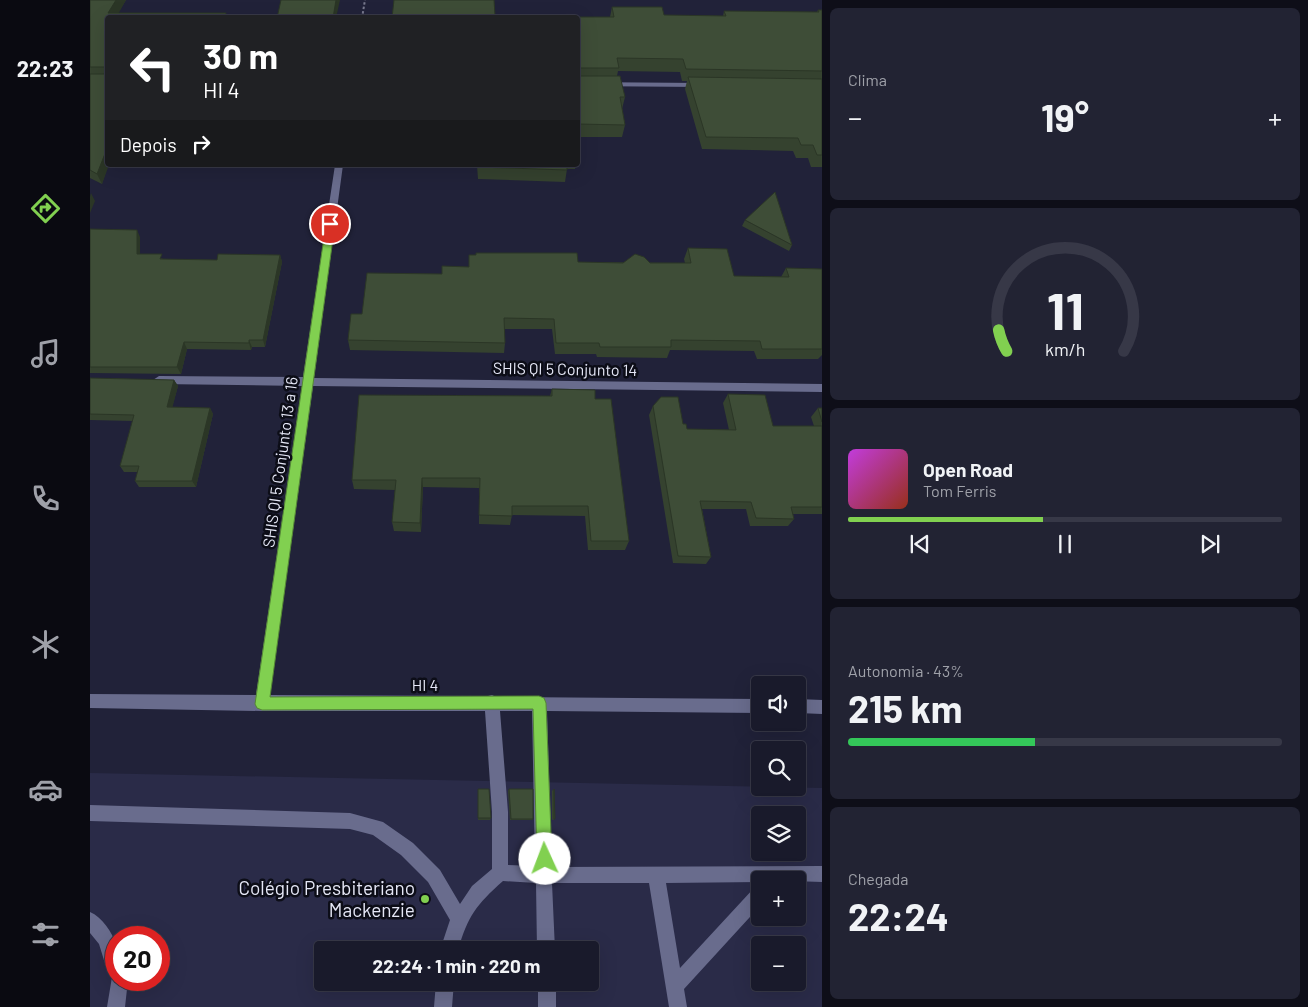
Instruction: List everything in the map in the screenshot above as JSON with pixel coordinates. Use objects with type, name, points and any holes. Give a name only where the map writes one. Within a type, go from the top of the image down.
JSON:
[{"type":"street","points":[[580,84],[714,86]]},
{"type":"street","name":"SHIS QI 5 Conjunto 13 a 16","points":[[262,704],[339,167]]},
{"type":"street","name":"SHIS QI 5 Conjunto 14","points":[[149,380],[822,388]]},
{"type":"street","name":"HI 4","points":[[90,701],[262,704],[492,702],[751,706]]},
{"type":"street","points":[[492,702],[500,812],[500,873]]},
{"type":"street","points":[[539,703],[546,941]]},
{"type":"street","points":[[806,706],[822,707]]},
{"type":"street","points":[[90,813],[350,820],[377,828],[406,849],[434,876],[459,919]]},
{"type":"street","points":[[452,941],[459,919],[478,892],[500,873],[751,877]]},
{"type":"street","points":[[806,875],[822,874]]},
{"type":"street","points":[[656,875],[676,985],[678,1007]]},
{"type":"street","points":[[676,985],[751,904]]},
{"type":"street","points":[[90,920],[105,938]]},
{"type":"street","points":[[116,1007],[118,991]]},
{"type":"street","points":[[443,1007],[444,991]]},
{"type":"street","points":[[547,991],[547,1007]]},
{"type":"path","points":[[363,15],[366,0]]},
{"type":"shaded area","name":"Colégio Presbiteriano Mackenzie","points":[[90,773],[751,787],[751,796],[806,796],[806,788],[822,788],[822,1007],[90,1007]]},
{"type":"building","points":[[90,0],[116,0],[108,13],[226,13],[226,15],[105,15],[105,67],[90,67]]},
{"type":"building","points":[[281,0],[336,0],[334,15],[278,15]]},
{"type":"building","points":[[394,0],[494,0],[495,15],[392,15]]},
{"type":"building","points":[[612,7],[662,7],[664,15],[726,16],[724,11],[819,12],[818,10],[822,10],[822,71],[686,69],[683,59],[617,58],[619,68],[580,68],[580,17],[614,17]]},
{"type":"building","points":[[105,72],[105,154],[97,174],[90,170],[90,74],[104,74]]},
{"type":"building","points":[[580,76],[620,76],[625,97],[620,97],[625,125],[580,124]]},
{"type":"building","points":[[688,77],[822,79],[822,155],[817,155],[813,145],[801,145],[798,138],[706,137]]},
{"type":"building","points":[[478,167],[567,167],[567,170]]},
{"type":"building","points":[[775,192],[792,245],[745,220]]},
{"type":"building","points":[[90,229],[137,230],[137,254],[162,254],[160,259],[217,260],[218,254],[280,255],[263,340],[249,340],[249,343],[184,342],[177,367],[90,367]]},
{"type":"building","points":[[688,248],[727,249],[734,276],[789,277],[786,268],[822,269],[822,349],[762,349],[760,341],[671,340],[671,347],[600,347],[599,343],[556,343],[554,319],[504,318],[505,343],[348,340],[351,314],[362,314],[367,273],[442,274],[442,266],[469,267],[469,255],[476,255],[476,253],[577,253],[578,262],[623,263],[635,254],[644,257],[650,263],[691,263]]},
{"type":"building","points":[[90,378],[174,380],[167,407],[210,408],[192,481],[135,481],[139,466],[120,466],[134,415],[90,414]]},
{"type":"building","points":[[552,389],[595,390],[595,399],[611,399],[629,541],[591,541],[588,506],[512,506],[512,516],[479,515],[480,478],[422,478],[420,523],[392,522],[396,480],[352,480],[359,395],[552,396]]},
{"type":"building","points":[[728,394],[765,395],[773,426],[822,426],[822,507],[791,507],[794,519],[756,518],[751,502],[700,501],[711,557],[678,556],[653,406],[661,397],[678,397],[683,424],[686,424],[687,429],[736,430]]},
{"type":"building","points":[[818,408],[822,408],[822,422]]},
{"type":"building","points":[[478,789],[489,789],[491,818],[478,818]]},
{"type":"building","points":[[509,789],[533,789],[533,819],[511,819]]},
{"type":"place","name":"Colégio Presbiteriano Mackenzie","points":[[425,899]]},
{"type":"route","points":[[330,224],[262,704],[539,703],[545,859]]}]
